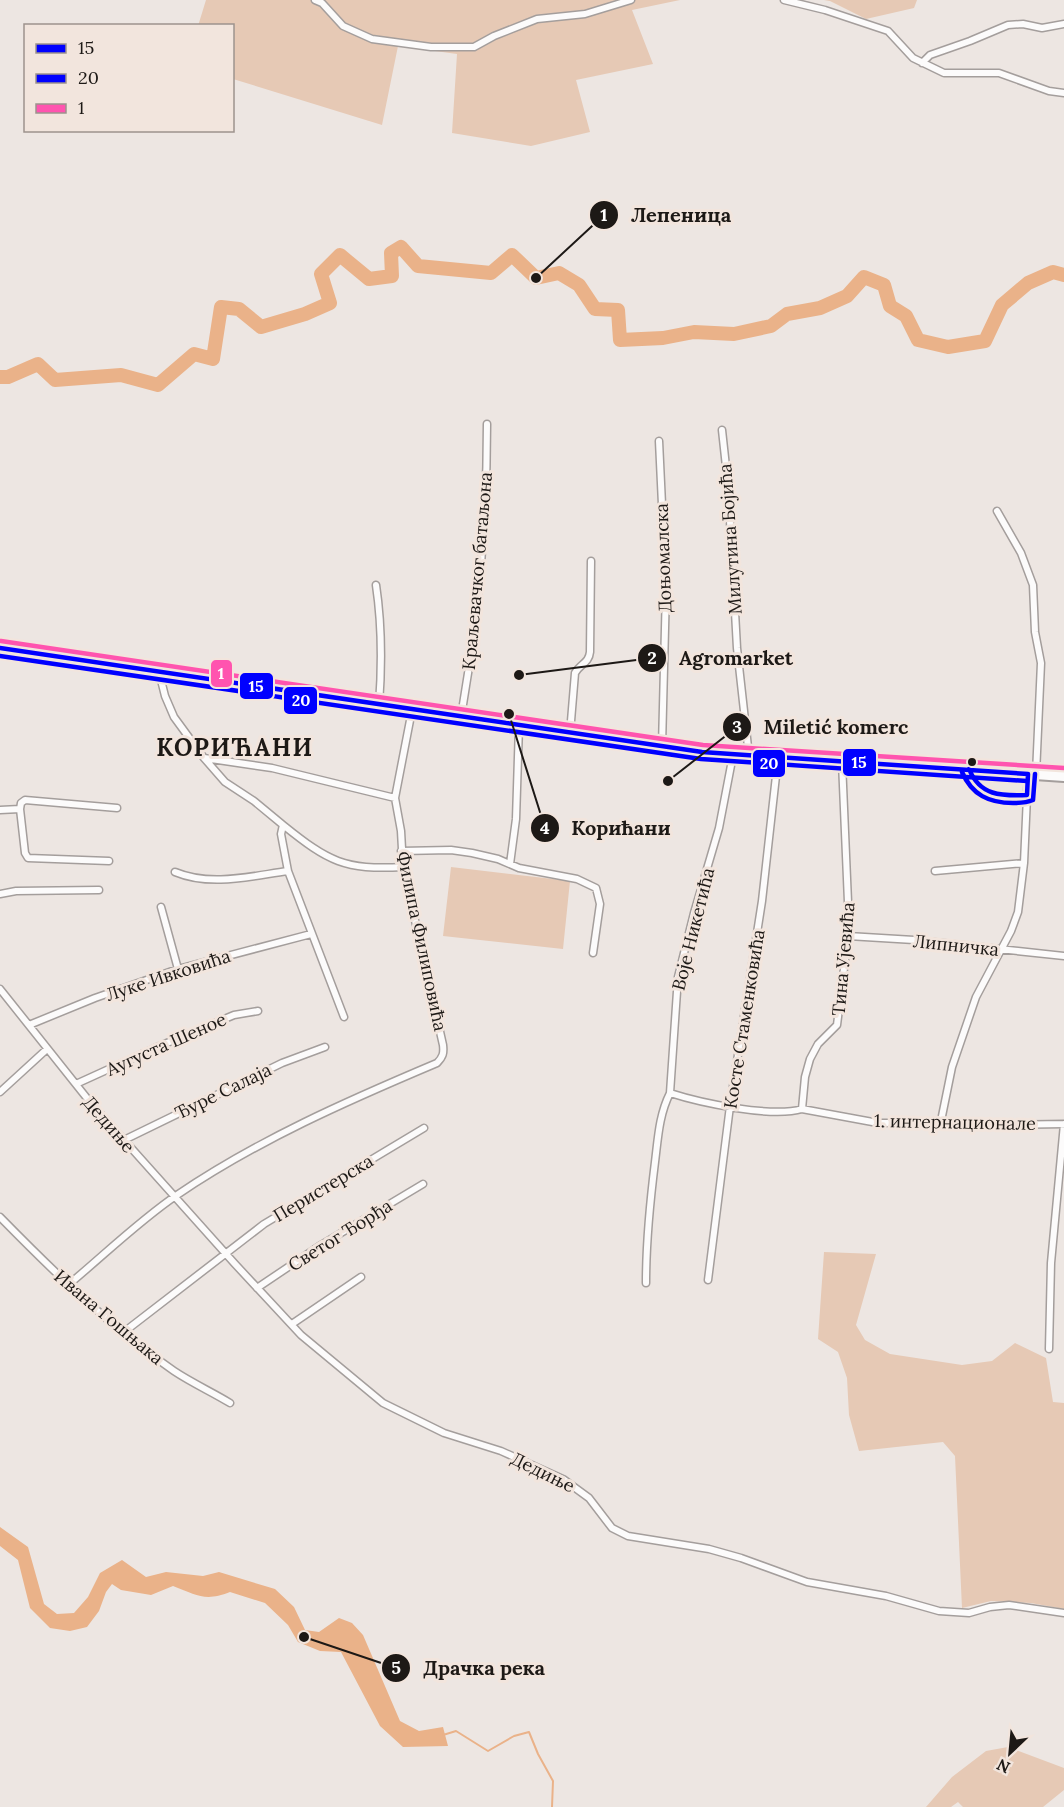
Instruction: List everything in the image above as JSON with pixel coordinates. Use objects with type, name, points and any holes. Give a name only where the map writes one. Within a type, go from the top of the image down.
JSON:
[{"type":"main road","points":[[0,648],[519,726],[733,755],[1064,776]]},
{"type":"street","points":[[315,0],[321,3],[343,26],[372,39],[431,47],[474,47],[494,36],[537,19],[585,14],[632,0]]},
{"type":"street","points":[[784,0],[825,10],[888,32],[913,58],[944,73],[999,73],[1050,91],[1064,93]]},
{"type":"street","points":[[922,63],[930,55],[1008,25],[1023,24],[1042,28],[1064,24]]},
{"type":"street","name":"Краљевачког батаљона","points":[[461,717],[473,648],[482,563],[487,479],[486,424]]},
{"type":"street","name":"Милутина Бојића","points":[[722,429],[729,496],[737,648],[749,756]]},
{"type":"street","name":"Доњомалска","points":[[659,441],[666,589],[662,746]]},
{"type":"street","points":[[941,1121],[952,1067],[976,997],[1002,949],[1018,912],[1024,863],[1041,663],[1035,632],[1033,585],[1021,553],[997,511]]},
{"type":"street","points":[[570,733],[575,673],[579,666],[587,662],[590,652],[591,561]]},
{"type":"street","points":[[376,585],[380,609],[382,666],[379,705]]},
{"type":"street","points":[[159,672],[165,696],[174,717],[225,782],[254,801],[308,845],[330,858],[346,865],[376,868],[403,867]]},
{"type":"street","name":"Филипа Филиповића","points":[[175,1196],[218,1168],[280,1133],[437,1063],[444,1053],[403,867],[401,831],[395,798],[412,710]]},
{"type":"street","points":[[510,864],[516,819],[519,726]]},
{"type":"street","name":"Воје Никетића","points":[[646,1283],[646,1240],[662,1108],[670,1093],[678,977],[719,828],[733,755]]},
{"type":"street","points":[[204,758],[272,768],[395,798]]},
{"type":"street","name":"Косте Стаменковића","points":[[708,1280],[730,1106],[762,901],[778,758]]},
{"type":"street","name":"Тина Ујевића","points":[[802,1109],[805,1077],[810,1059],[818,1044],[837,1025],[848,936],[842,762]]},
{"type":"street","points":[[109,861],[28,858],[20,809],[21,803],[25,800],[117,808]]},
{"type":"street","points":[[0,810],[20,809]]},
{"type":"street","points":[[283,825],[281,834],[288,871],[344,1017]]},
{"type":"street","points":[[401,851],[451,850],[481,855],[519,868],[577,879],[596,888],[600,904],[593,953]]},
{"type":"street","points":[[935,871],[1024,863]]},
{"type":"street","points":[[175,872],[191,879],[210,880],[288,871]]},
{"type":"street","points":[[0,894],[16,891],[99,890]]},
{"type":"street","points":[[161,907],[178,969]]},
{"type":"street","name":"Луке Ивковића","points":[[28,1025],[95,998],[178,969],[311,934]]},
{"type":"street","name":"Липничка","points":[[848,936],[1064,956]]},
{"type":"street","name":"Дедиње","points":[[1,992],[124,1140],[301,1335],[383,1404],[444,1433],[501,1451],[564,1479],[589,1498],[612,1528],[623,1534],[726,1553],[807,1582],[886,1596],[939,1611],[969,1613],[1009,1605],[1064,1613]]},
{"type":"street","name":"Аугуста Шеное","points":[[76,1084],[234,1014],[258,1011]]},
{"type":"street","name":"Ђуре Салаја","points":[[124,1140],[282,1063],[325,1047]]},
{"type":"street","points":[[0,1092],[47,1049]]},
{"type":"street","name":"1. интернационале","points":[[670,1093],[694,1101],[759,1111],[790,1113],[802,1109],[879,1123],[941,1121],[998,1125],[1064,1124]]},
{"type":"street","points":[[1049,1349],[1051,1263],[1064,1124]]},
{"type":"street","name":"Перистерска","points":[[225,1253],[264,1224],[424,1128]]},
{"type":"street","name":"Светог Ђорђа","points":[[257,1287],[321,1245],[423,1184]]},
{"type":"street","points":[[68,1285],[175,1196]]},
{"type":"street","name":"Ивана Гошњака","points":[[0,1216],[68,1285],[124,1332],[175,1371],[230,1403]]},
{"type":"street","points":[[124,1332],[219,1260],[225,1253]]},
{"type":"street","points":[[292,1324],[360,1277]]},
{"type":"shaded area","points":[[206,0],[680,0],[632,10],[653,64],[576,80],[590,132],[531,146],[452,133],[457,54],[398,46],[382,125],[234,79],[234,24],[199,24]]},
{"type":"shaded area","points":[[824,0],[917,0],[914,8],[866,19]]},
{"type":"shaded area","points":[[451,867],[570,881],[563,949],[443,936]]},
{"type":"shaded area","points":[[824,1252],[876,1254],[856,1325],[865,1340],[890,1354],[962,1365],[992,1361],[1015,1343],[1046,1358],[1053,1402],[1064,1403],[1064,1609],[1031,1603],[991,1601],[962,1608],[955,1456],[943,1442],[859,1451],[849,1415],[847,1378],[838,1352],[818,1339]]},
{"type":"shaded area","points":[[0,1527],[28,1547],[44,1604],[57,1614],[74,1613],[88,1597],[100,1573],[122,1560],[146,1577],[166,1572],[203,1576],[219,1572],[275,1589],[294,1607],[305,1630],[319,1632],[339,1618],[352,1623],[363,1635],[400,1721],[419,1731],[443,1727],[448,1746],[403,1747],[380,1726],[341,1652],[320,1651],[298,1642],[288,1625],[265,1603],[230,1592],[207,1597],[173,1586],[151,1595],[121,1590],[112,1584],[106,1592],[99,1611],[87,1627],[70,1631],[50,1628],[30,1608],[18,1560],[0,1546]]},
{"type":"shaded area","points":[[1008,1747],[1064,1768],[1064,1790],[1043,1807],[963,1807],[958,1802],[951,1807],[926,1807],[952,1777],[986,1751]]},
{"type":"waterway","points":[[0,377],[8,377],[38,364],[55,380],[121,375],[158,385],[194,354],[213,359],[221,307],[239,309],[261,327],[305,314],[330,303],[321,274],[340,255],[369,279],[392,276],[391,253],[401,247],[418,266],[491,273],[512,255],[536,278],[559,273],[579,285],[595,309],[618,310],[620,340],[663,338],[694,332],[734,334],[771,326],[787,314],[820,308],[847,296],[864,277],[884,285],[890,306],[906,316],[918,340],[948,347],[985,341],[1002,305],[1028,283],[1053,272],[1064,275]]},
{"type":"waterway","points":[[443,1735],[456,1731],[488,1751],[514,1736],[529,1732],[553,1781],[552,1807]]},
{"type":"transit line","name":"1","points":[[1,641],[703,745],[1064,768]]},
{"type":"transit line","name":"15","points":[[0,648],[702,752],[1028,774]]},
{"type":"transit line","name":"20","points":[[0,656],[701,759],[1027,781]]},
{"type":"transit line","name":"15","points":[[969,769],[979,785],[985,789],[1009,795],[1027,795],[1028,774]]},
{"type":"transit line","name":"20","points":[[962,772],[971,787],[982,796],[1013,803],[1033,800],[1035,774]]},
{"type":"place","name":"Лепеница","points":[[536,278]]},
{"type":"place","name":"Agromarket","points":[[519,675]]},
{"type":"place","name":"Корићани","points":[[509,714]]},
{"type":"place","name":"Miletić komerc","points":[[668,781]]},
{"type":"place","name":"Драчка река","points":[[304,1637]]},
{"type":"district","name":"КОРИЋАНИ","points":[[235,747]]}]
